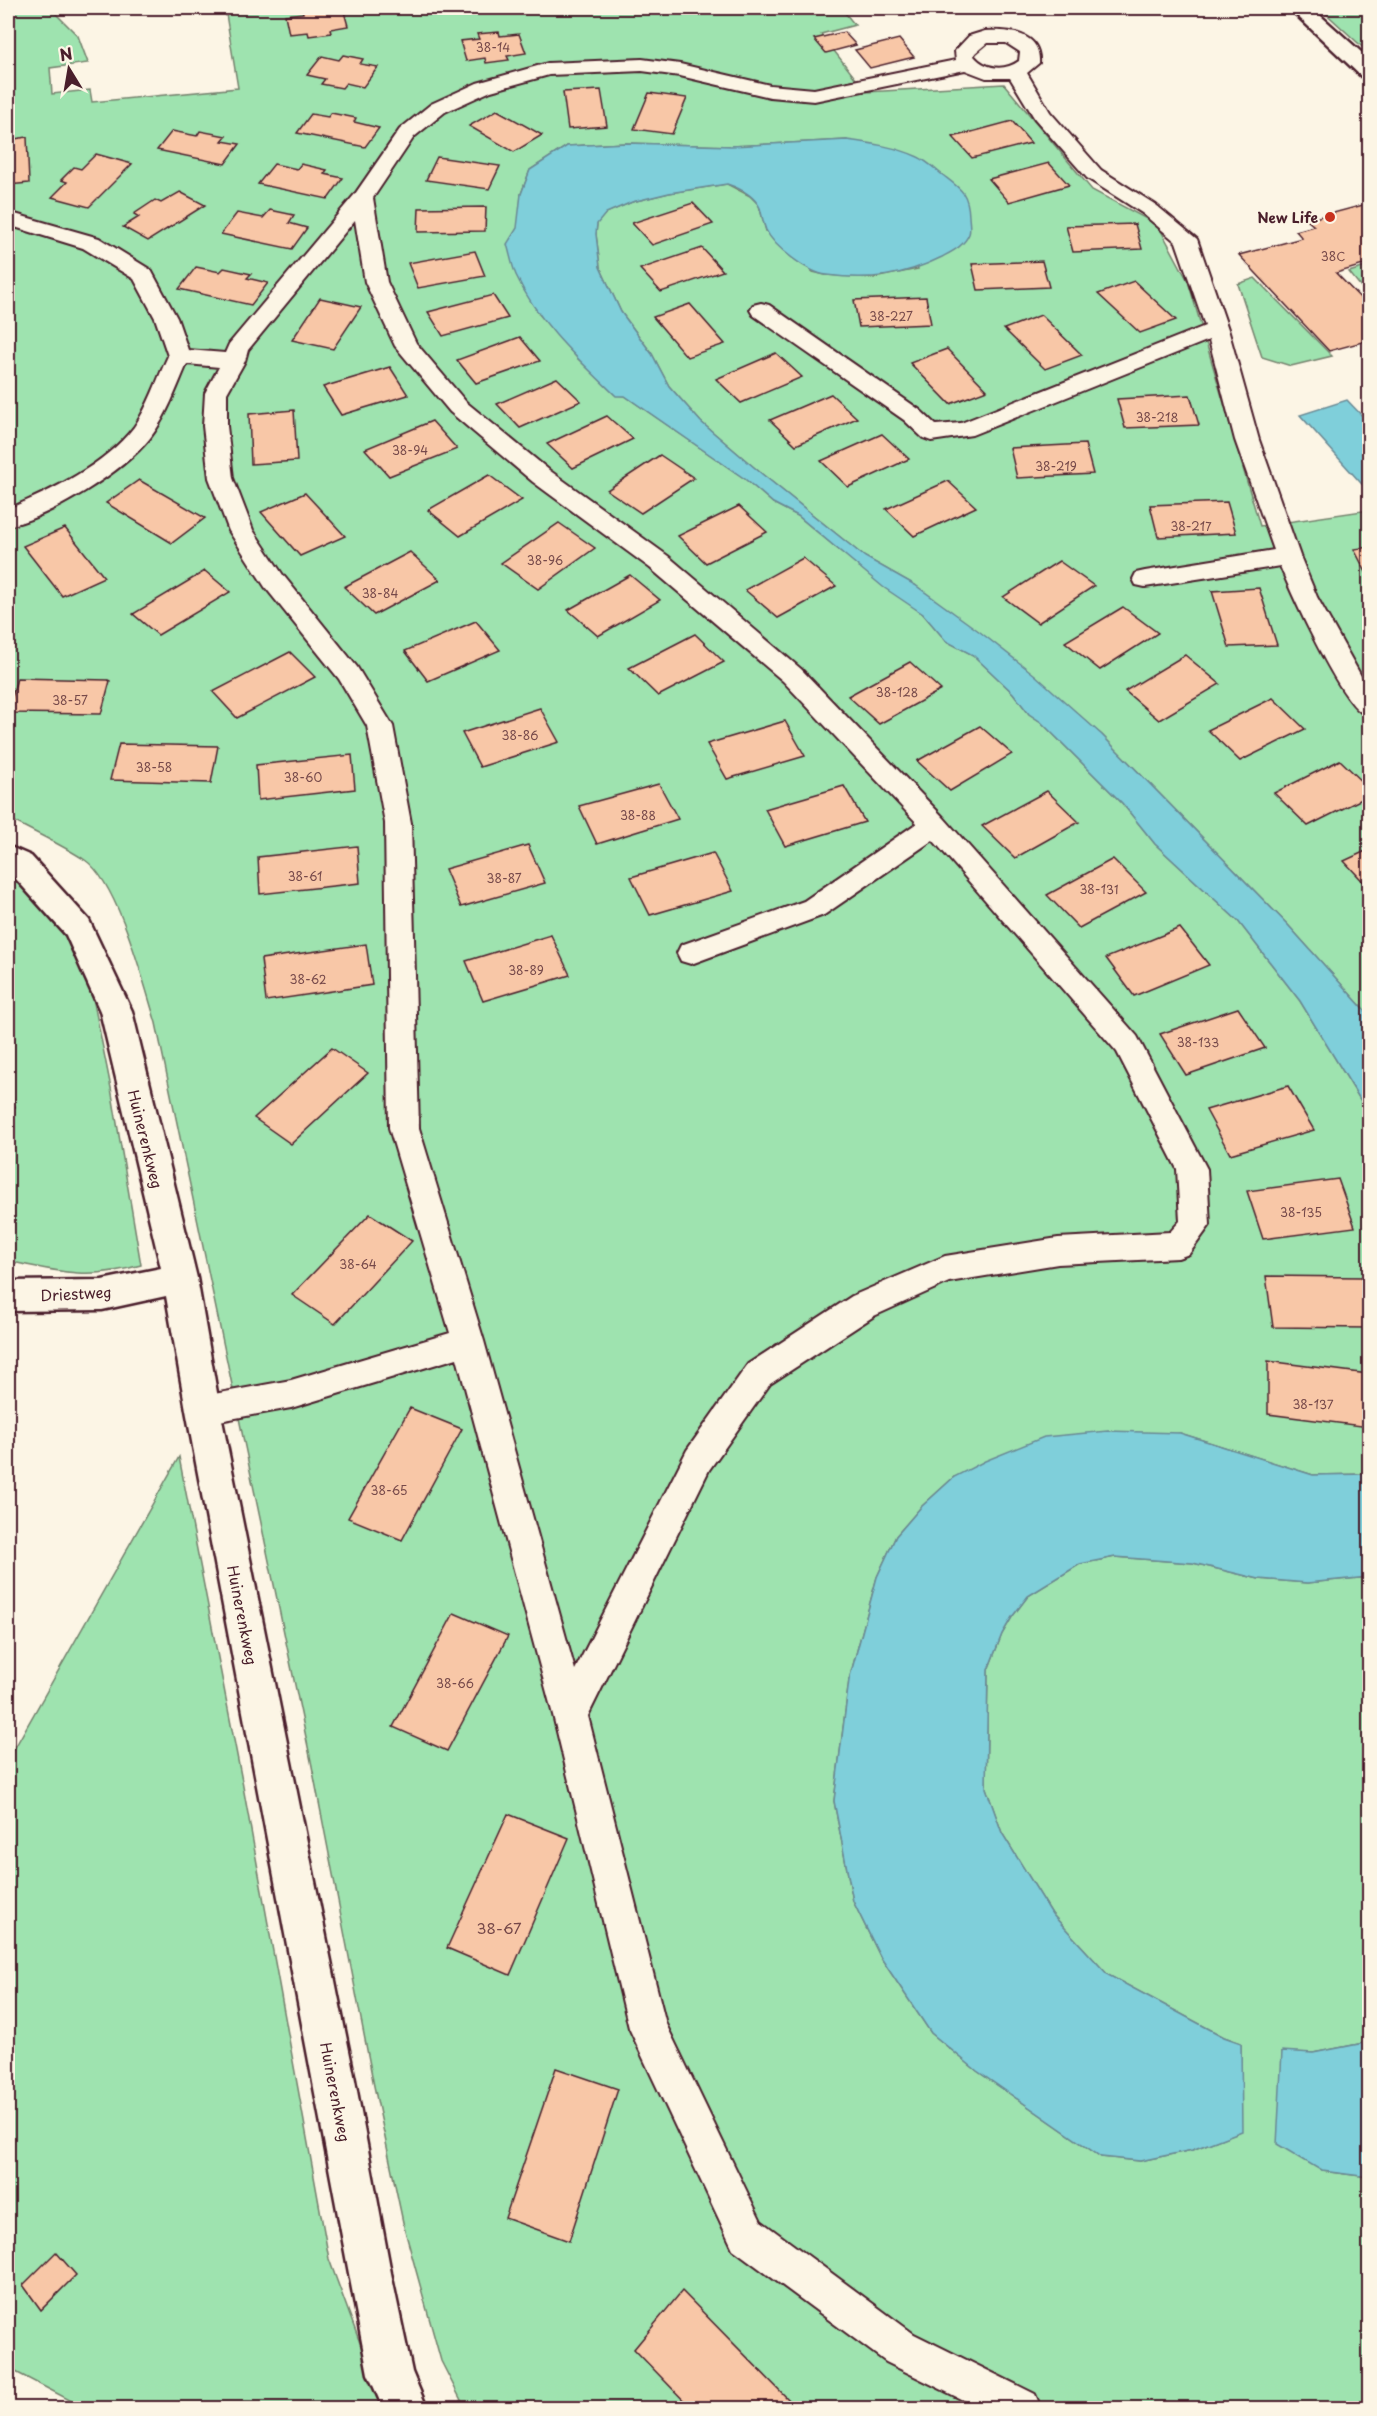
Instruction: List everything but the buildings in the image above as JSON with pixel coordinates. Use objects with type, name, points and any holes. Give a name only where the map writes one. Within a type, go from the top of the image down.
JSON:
[{"type":"street","points":[[1300,8],[1370,72]]},
{"type":"street","name":"Huinerenkweg","points":[[8,857],[21,864],[78,928],[116,1011],[180,1278],[202,1410],[332,2069],[369,2273],[390,2374],[405,2409]]},
{"type":"street","name":"Driestweg","points":[[8,1296],[102,1295],[180,1278]]},
{"type":"lane","points":[[985,37],[1007,37],[1020,40],[1030,51],[1029,63],[1016,72],[995,74],[984,72],[968,63],[964,57],[965,51],[969,45],[985,37]]},
{"type":"lane","points":[[968,63],[814,95],[770,91],[680,70],[642,65],[548,69],[484,87],[438,108],[407,133],[362,198],[237,350],[234,361],[216,393],[215,426],[221,478],[241,531],[274,581],[348,673],[380,726],[398,823],[404,1128],[468,1341],[570,1715],[648,2028],[747,2235],[900,2348],[1021,2409]]},
{"type":"lane","points":[[1016,72],[1042,115],[1094,174],[1149,209],[1186,239],[1217,329],[1247,440],[1288,556],[1310,606],[1351,682],[1370,706]]},
{"type":"lane","points":[[362,198],[376,282],[406,346],[458,407],[541,476],[659,562],[792,675],[935,825],[1127,1044],[1192,1169],[1195,1225],[1178,1245],[1058,1251],[945,1269],[863,1306],[759,1374],[698,1460],[570,1715]]},
{"type":"lane","points":[[8,218],[91,243],[143,275],[166,318],[179,356],[143,431],[117,458],[56,495],[8,518]]},
{"type":"lane","points":[[761,310],[912,415],[931,433],[964,430],[1217,329]]},
{"type":"lane","points":[[179,356],[234,361]]},
{"type":"lane","points":[[1145,579],[1288,556]]},
{"type":"lane","points":[[692,953],[814,908],[935,825]]},
{"type":"lane","points":[[202,1410],[291,1395],[468,1341]]},
{"type":"green space","points":[[8,8],[50,8],[78,36],[88,63],[50,68],[52,94],[90,90],[92,102],[238,88],[225,8],[841,8],[855,25],[821,34],[866,92],[1004,84],[1092,190],[1158,225],[1188,281],[1260,526],[1369,510],[1369,1015],[1288,925],[1102,735],[915,585],[865,557],[701,422],[669,386],[652,354],[621,312],[600,267],[597,223],[606,213],[632,202],[669,193],[727,184],[750,196],[759,205],[766,231],[813,272],[825,275],[874,278],[918,269],[847,140],[732,146],[626,143],[567,146],[530,170],[521,194],[516,274],[539,314],[577,358],[616,395],[625,396],[745,479],[773,503],[798,516],[923,614],[946,641],[973,655],[1013,693],[1029,714],[1041,722],[1122,803],[1155,844],[1238,921],[1300,1001],[1369,1114],[1369,1474],[1313,1475],[1180,1433],[954,1477],[921,1507],[896,1536],[877,1577],[849,1680],[834,1801],[853,1901],[881,1958],[931,2033],[977,2071],[1101,2157],[1140,2161],[1192,2150],[1241,2131],[1241,2043],[1224,2037],[1108,1975],[1052,1914],[1002,1833],[986,1788],[988,1670],[1002,1634],[1028,1596],[1080,1564],[1115,1557],[1193,1563],[1259,1579],[1307,1583],[1369,1577],[1369,2042],[1313,2053],[1282,2052],[1322,2171],[1369,2177],[1369,2408],[465,2408],[441,2361],[404,2227],[374,2086],[311,1761],[156,1023],[119,911],[97,872],[76,854],[8,818]]},
{"type":"green space","points":[[1320,8],[1369,8],[1369,53]]},
{"type":"green space","points":[[1370,266],[1369,297],[1349,272]]},
{"type":"green space","points":[[1255,278],[1332,356],[1291,366],[1262,357],[1238,284]]},
{"type":"green space","points":[[8,873],[45,893],[74,937],[92,993],[111,1088],[141,1265],[122,1270],[74,1273],[8,1261]]},
{"type":"green space","points":[[179,1457],[242,1781],[329,2259],[384,2408],[85,2408],[8,2368],[8,1760]]},
{"type":"water","points":[[847,140],[883,146],[918,157],[955,184],[963,192],[968,208],[970,232],[964,242],[942,257],[900,273],[872,277],[827,275],[801,264],[776,244],[766,230],[757,203],[741,190],[727,184],[669,193],[632,202],[606,213],[597,224],[600,267],[621,312],[652,354],[669,386],[701,422],[865,557],[915,585],[1035,675],[1102,735],[1288,925],[1369,1015],[1369,1114],[1300,1001],[1238,921],[1155,844],[1122,803],[1041,722],[1029,714],[1013,693],[973,655],[946,641],[923,614],[883,587],[798,516],[773,503],[745,479],[625,396],[616,396],[574,355],[548,325],[525,293],[515,271],[507,244],[517,228],[521,194],[530,170],[567,146],[626,143],[732,146]]},
{"type":"water","points":[[1347,400],[1369,423],[1369,492],[1300,415]]},
{"type":"water","points":[[1108,1431],[1180,1433],[1313,1475],[1370,1474],[1369,1577],[1307,1583],[1259,1579],[1193,1563],[1115,1557],[1080,1564],[1028,1596],[1002,1634],[988,1670],[986,1788],[1002,1833],[1052,1914],[1108,1975],[1224,2037],[1241,2043],[1242,2131],[1192,2150],[1140,2161],[1101,2157],[977,2071],[931,2033],[881,1958],[853,1901],[834,1801],[849,1680],[877,1577],[896,1536],[921,1507],[954,1477],[985,1461],[1044,1437]]},
{"type":"water","points":[[1369,2042],[1369,2177],[1322,2171],[1277,2144],[1282,2051],[1313,2053]]},
{"type":"place","name":"New Life","points":[[1330,217]]}]
